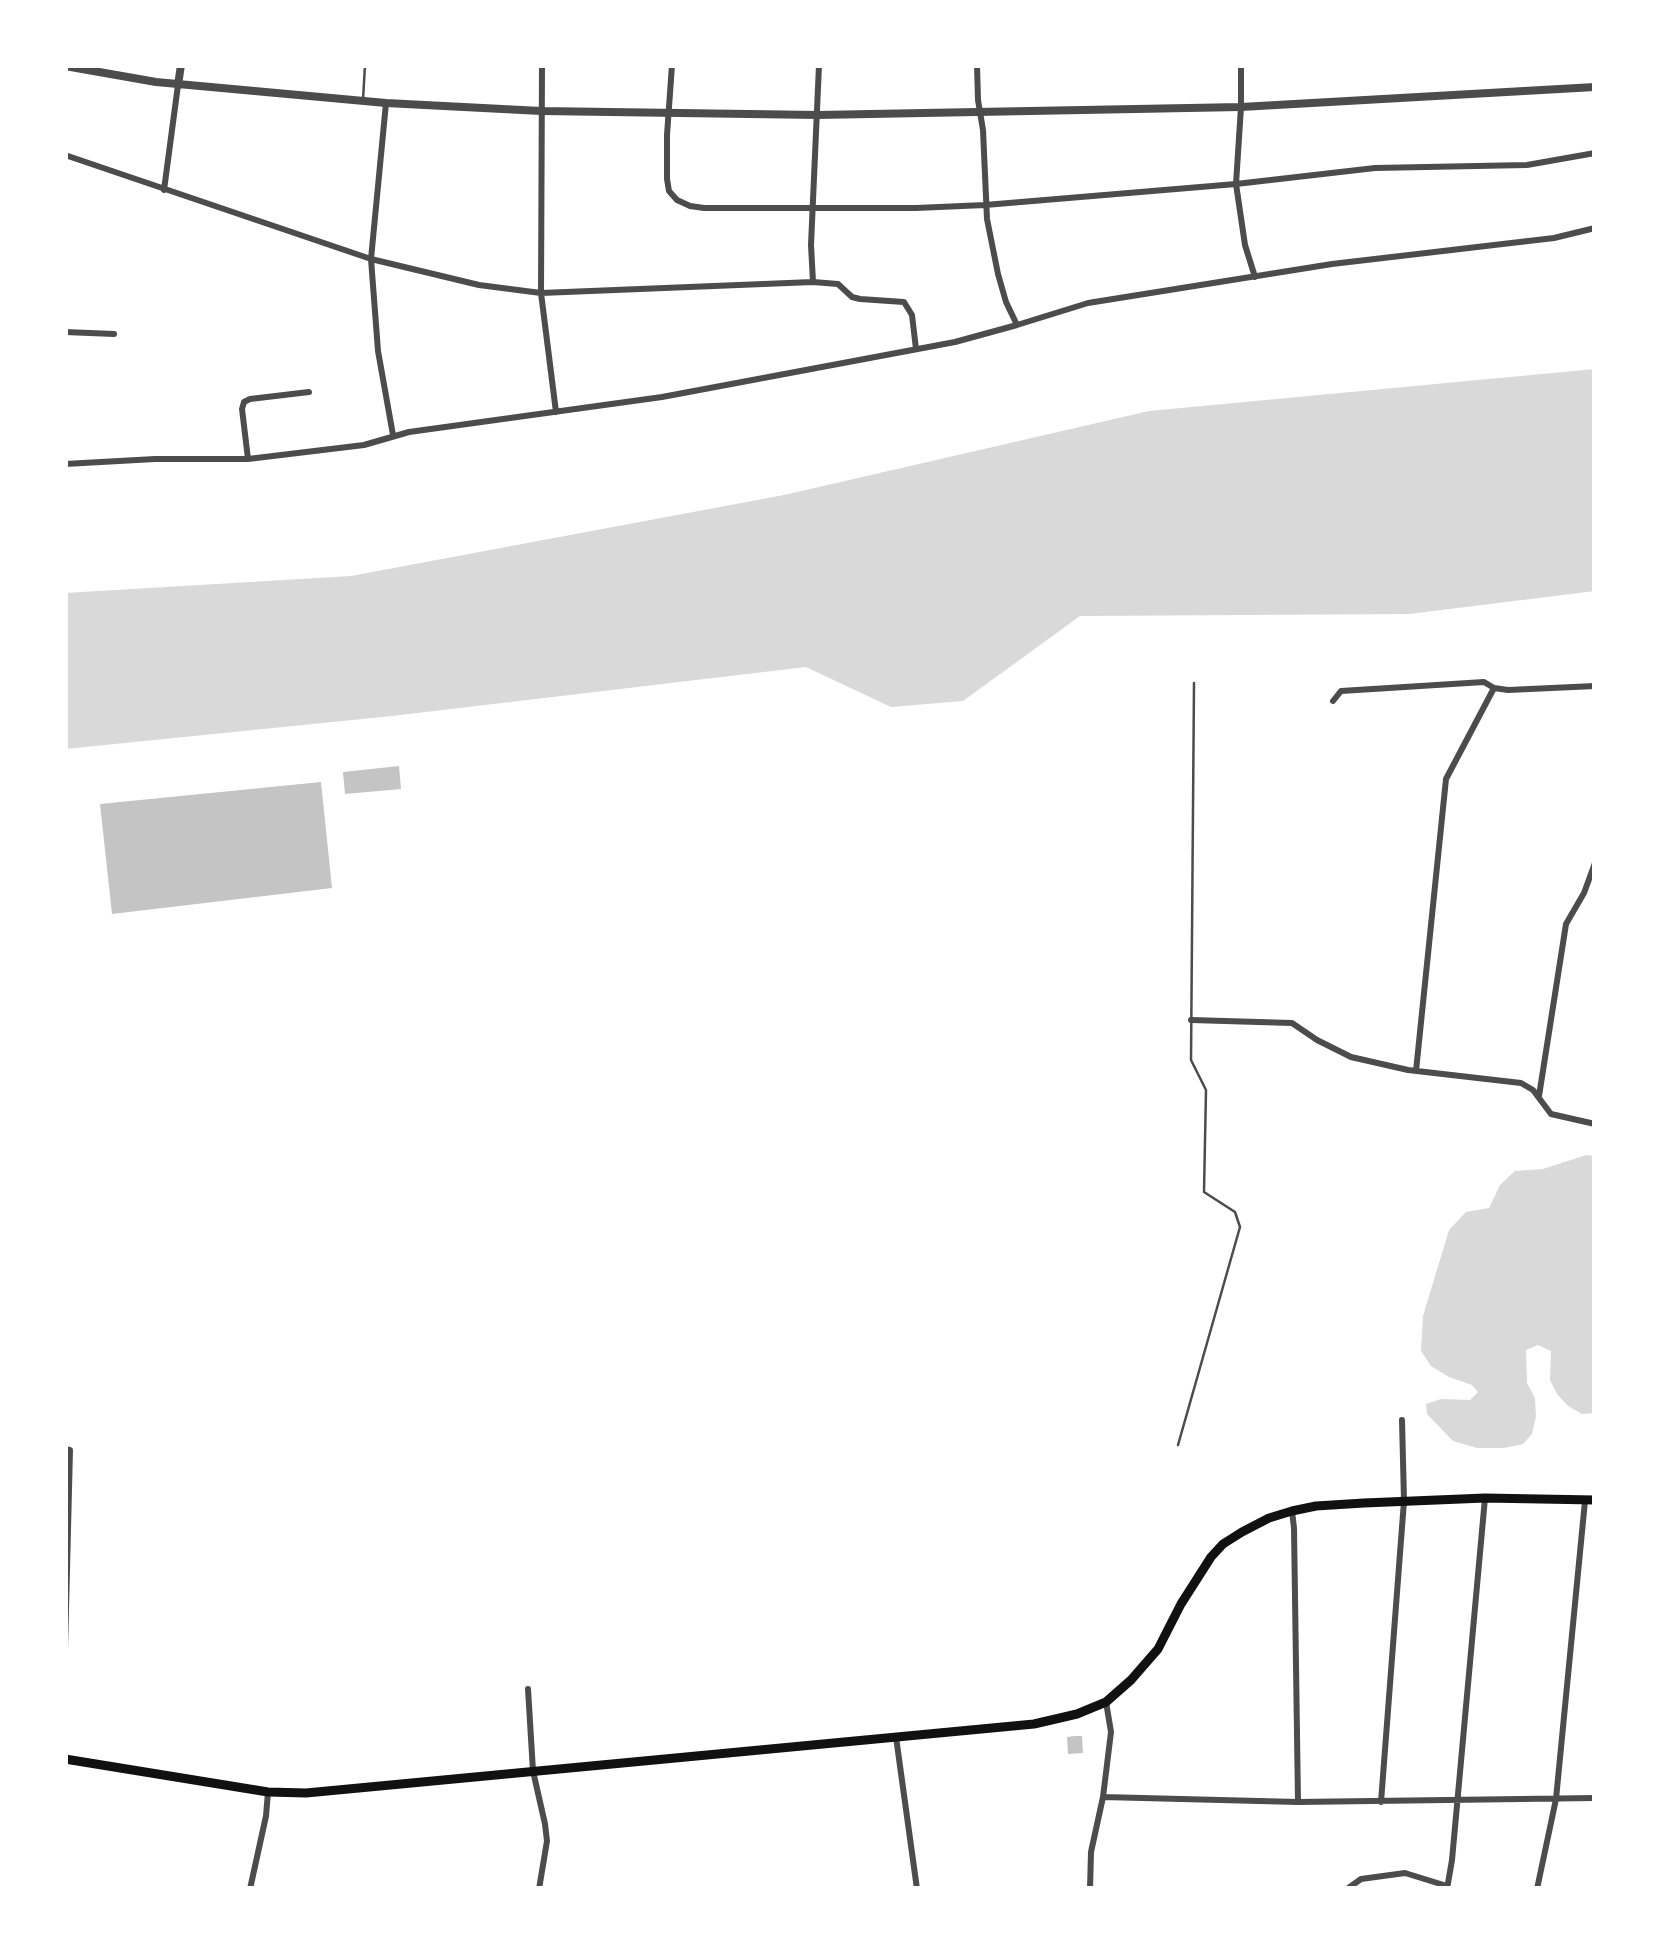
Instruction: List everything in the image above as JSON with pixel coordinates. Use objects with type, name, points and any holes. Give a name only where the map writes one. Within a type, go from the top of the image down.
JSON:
[{"type":"main road","points":[[65,1759],[268,1792],[306,1792],[1034,1724],[1077,1714],[1106,1702],[1158,1648],[1200,1572],[1223,1544],[1292,1511],[1316,1506],[1484,1498],[1590,1500]]},
{"type":"street","points":[[164,190],[181,65]]},
{"type":"street","points":[[542,65],[541,292],[556,412]]},
{"type":"street","points":[[672,65],[666,179],[677,200],[704,208],[812,210],[985,205],[1375,168],[1527,164],[1595,152]]},
{"type":"street","points":[[813,282],[810,245],[820,65]]},
{"type":"street","points":[[976,65],[985,205],[998,274],[1017,325]]},
{"type":"street","points":[[1241,65],[1236,184],[1245,245],[1255,277]]},
{"type":"street","points":[[65,66],[178,85],[386,103],[669,112],[818,114],[1241,107],[1595,87]]},
{"type":"street","points":[[386,103],[371,259],[378,352],[393,435]]},
{"type":"street","points":[[65,155],[371,259],[479,285],[541,292],[838,284],[852,297],[904,302],[912,315],[916,349]]},
{"type":"street","points":[[65,464],[248,459],[364,445],[393,435],[662,397],[916,349],[1088,303],[1332,264],[1554,238],[1595,228]]},
{"type":"street","points":[[65,332],[114,334]]},
{"type":"street","points":[[248,459],[244,402],[309,392]]},
{"type":"street","points":[[1333,701],[1342,691],[1484,682],[1508,690],[1595,686]]},
{"type":"street","points":[[1416,1071],[1446,779],[1494,688]]},
{"type":"street","points":[[1539,1097],[1566,924],[1584,893],[1595,862]]},
{"type":"street","points":[[1191,1020],[1292,1023],[1351,1057],[1416,1071],[1521,1083],[1533,1090],[1552,1114],[1595,1124]]},
{"type":"street","points":[[1381,1802],[1404,1501],[1402,1420]]},
{"type":"street","points":[[65,1449],[70,1450],[65,1649]]},
{"type":"street","points":[[1348,1887],[1360,1879],[1406,1873],[1447,1887],[1484,1498]]},
{"type":"street","points":[[1537,1889],[1556,1799],[1590,1500]]},
{"type":"street","points":[[1292,1511],[1298,1802]]},
{"type":"street","points":[[65,1662],[65,1676]]},
{"type":"street","points":[[528,1689],[533,1770],[547,1841],[539,1889]]},
{"type":"street","points":[[1090,1889],[1089,1873],[1111,1732],[1106,1702]]},
{"type":"street","points":[[896,1737],[917,1889]]},
{"type":"street","points":[[250,1889],[268,1792]]},
{"type":"street","points":[[1103,1797],[1298,1802],[1595,1798]]},
{"type":"lane","points":[[363,101],[364,65]]},
{"type":"lane","points":[[1178,1445],[1240,1227],[1235,1212],[1204,1192],[1206,1090],[1191,1060],[1194,682]]},
{"type":"shaded area","points":[[1595,369],[1595,591],[1409,614],[1080,616],[963,701],[891,707],[806,667],[392,716],[65,749],[65,593],[351,576],[784,495],[1149,411]]},
{"type":"shaded area","points":[[1586,1155],[1595,1156],[1595,1413],[1582,1414],[1557,1394],[1550,1380],[1551,1351],[1538,1345],[1526,1350],[1527,1383],[1535,1398],[1532,1434],[1523,1444],[1504,1448],[1477,1448],[1453,1441],[1427,1414],[1426,1404],[1441,1399],[1470,1400],[1478,1392],[1472,1385],[1431,1366],[1421,1351],[1423,1316],[1449,1230],[1466,1212],[1489,1208],[1500,1185],[1515,1171],[1543,1169]]},
{"type":"building","points":[[399,766],[401,789],[345,794],[343,772]]},
{"type":"building","points":[[321,782],[332,888],[112,914],[100,804]]},
{"type":"building","points":[[1082,1736],[1083,1753],[1068,1754],[1067,1737]]}]
